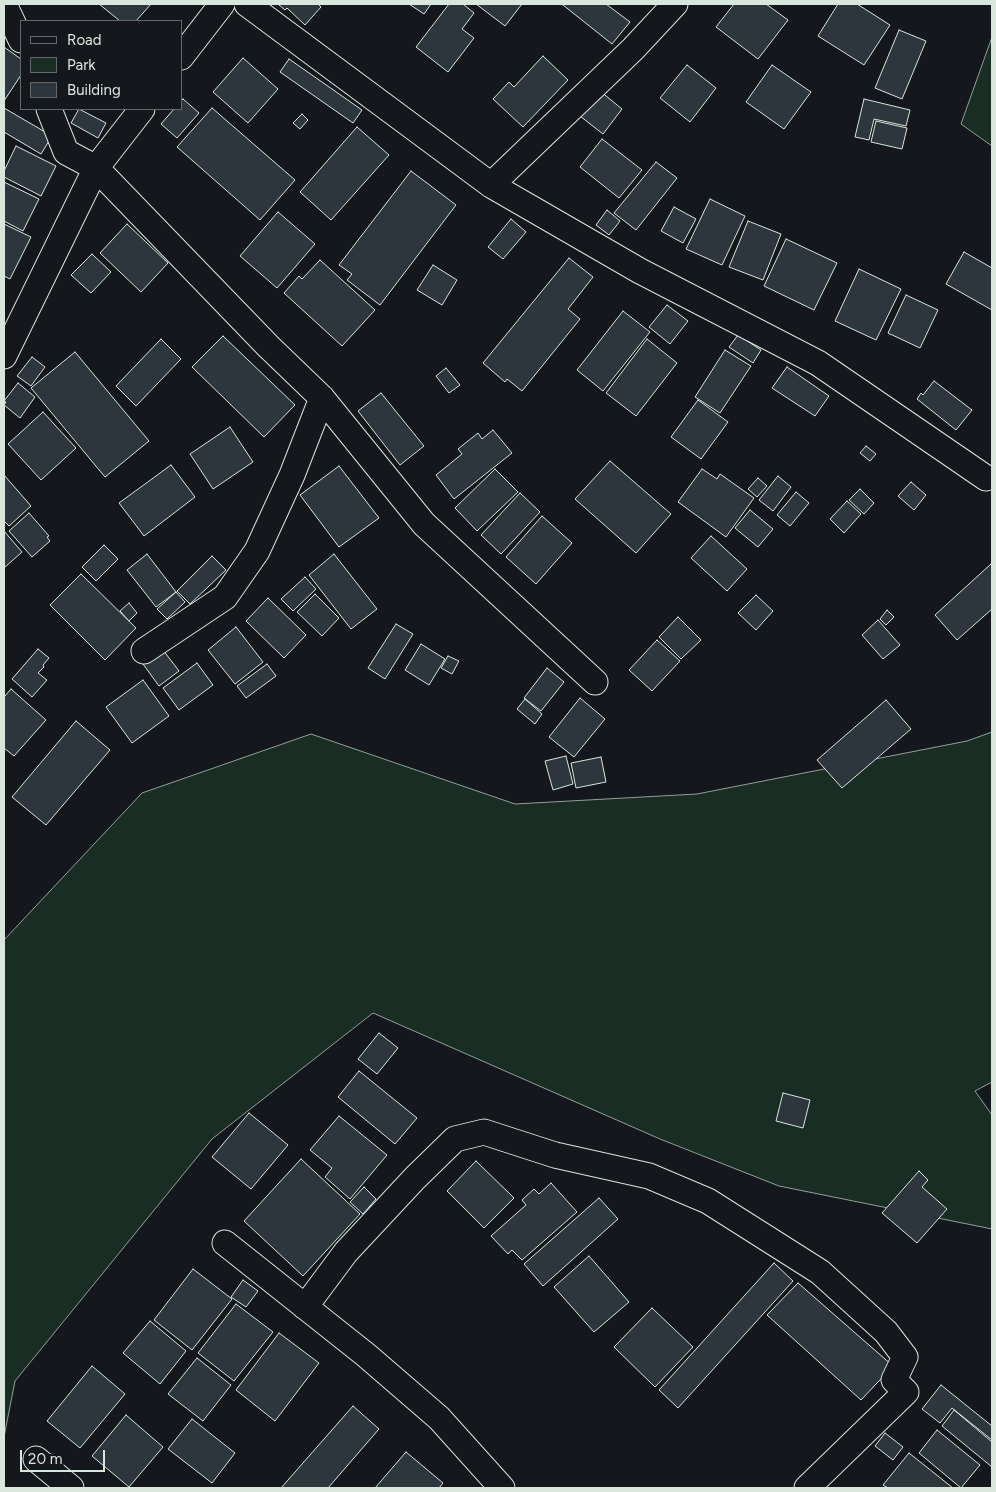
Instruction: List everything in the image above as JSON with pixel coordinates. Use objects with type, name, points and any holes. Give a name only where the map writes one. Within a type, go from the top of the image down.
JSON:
[{"type":"street","points":[[4,4],[13,18],[20,37]]},
{"type":"street","points":[[182,56],[222,4]]},
{"type":"street","points":[[247,4],[491,185],[640,271],[818,362],[986,478]]},
{"type":"street","points":[[491,185],[633,49],[675,4]]},
{"type":"street","points":[[49,110],[66,152],[96,168],[268,346],[322,398],[424,524],[596,682]]},
{"type":"street","points":[[4,356],[96,168],[141,110]]},
{"type":"street","points":[[144,651],[225,597],[257,551],[292,475],[322,398]]},
{"type":"street","points":[[304,1307],[346,1252],[415,1178],[455,1139],[484,1132],[555,1155],[649,1176],[708,1202],[820,1272],[886,1332],[906,1357],[894,1380],[906,1392],[807,1488]]},
{"type":"street","points":[[225,1243],[366,1355],[438,1418],[502,1488]]},
{"type":"street","points":[[36,1459],[71,1488]]},
{"type":"green space","points":[[992,37],[992,146],[961,124]]},
{"type":"green space","points":[[992,732],[992,1082],[975,1091],[992,1115],[992,1229],[779,1186],[660,1139],[373,1013],[212,1139],[15,1381],[4,1437],[4,940],[142,793],[311,734],[515,804],[697,794],[967,741]]},
{"type":"building","points":[[99,4],[151,4],[137,20],[119,20]]},
{"type":"building","points":[[278,4],[318,4],[321,7],[305,25],[287,8],[285,10]]},
{"type":"building","points":[[409,4],[431,4],[424,14]]},
{"type":"building","points":[[449,4],[463,4],[474,13],[462,29],[474,38],[448,72],[416,47]]},
{"type":"building","points":[[476,4],[522,4],[505,26]]},
{"type":"building","points":[[564,4],[606,4],[630,22],[612,44]]},
{"type":"building","points":[[734,4],[766,4],[788,20],[758,59],[716,27]]},
{"type":"building","points":[[838,4],[857,4],[890,25],[864,65],[818,36]]},
{"type":"building","points":[[899,30],[926,41],[902,99],[875,88]]},
{"type":"building","points":[[4,47],[20,58],[20,77],[4,101]]},
{"type":"building","points":[[543,56],[568,80],[523,127],[493,99],[509,82],[514,87]]},
{"type":"building","points":[[243,58],[278,89],[248,123],[213,92]]},
{"type":"building","points":[[289,59],[362,110],[353,123],[280,72]]},
{"type":"building","points":[[687,65],[716,88],[690,122],[660,98]]},
{"type":"building","points":[[772,65],[811,92],[784,129],[746,102]]},
{"type":"building","points":[[600,91],[622,109],[603,134],[580,116]]},
{"type":"building","points":[[864,99],[910,110],[906,126],[874,119],[869,140],[855,137]]},
{"type":"building","points":[[182,100],[199,113],[177,138],[161,124],[173,110],[182,110]]},
{"type":"building","points":[[4,108],[52,136],[41,154],[4,132]]},
{"type":"building","points":[[212,108],[295,180],[260,220],[177,147]]},
{"type":"building","points":[[78,110],[81,110],[106,123],[98,138],[71,123]]},
{"type":"building","points":[[302,114],[308,120],[300,129],[293,123]]},
{"type":"building","points":[[876,121],[907,128],[902,149],[871,142]]},
{"type":"building","points":[[357,127],[389,155],[331,220],[300,192]]},
{"type":"building","points":[[602,139],[642,170],[619,198],[580,167]]},
{"type":"building","points":[[16,146],[56,166],[41,196],[4,177],[4,171]]},
{"type":"building","points":[[656,162],[677,178],[636,230],[614,213]]},
{"type":"building","points":[[411,171],[456,205],[380,305],[347,280],[352,274],[339,265]]},
{"type":"building","points":[[4,182],[39,199],[23,231],[4,221]]},
{"type":"building","points":[[710,199],[745,216],[722,265],[686,249]]},
{"type":"building","points":[[674,207],[696,219],[683,243],[661,231]]},
{"type":"building","points":[[607,210],[620,221],[609,235],[596,225]]},
{"type":"building","points":[[278,212],[315,244],[277,288],[240,256]]},
{"type":"building","points":[[511,219],[526,232],[503,259],[488,247]]},
{"type":"building","points":[[748,221],[781,234],[763,280],[729,267]]},
{"type":"building","points":[[4,224],[31,237],[10,279],[4,276]]},
{"type":"building","points":[[127,224],[168,263],[141,292],[100,253]]},
{"type":"building","points":[[786,239],[837,263],[814,310],[764,286]]},
{"type":"building","points":[[964,252],[992,268],[992,310],[946,284]]},
{"type":"building","points":[[92,254],[111,272],[91,293],[71,275]]},
{"type":"building","points":[[569,258],[593,277],[568,309],[580,319],[522,391],[507,379],[505,382],[483,363]]},
{"type":"building","points":[[320,260],[375,310],[342,346],[284,293],[299,276],[302,279]]},
{"type":"building","points":[[433,265],[457,280],[442,305],[417,290]]},
{"type":"building","points":[[859,269],[901,289],[876,340],[835,321]]},
{"type":"building","points":[[906,295],[938,310],[920,348],[888,333]]},
{"type":"building","points":[[667,305],[688,321],[670,344],[649,327]]},
{"type":"building","points":[[623,311],[650,332],[603,391],[577,370]]},
{"type":"building","points":[[738,335],[761,350],[753,363],[729,347]]},
{"type":"building","points":[[223,336],[295,405],[264,437],[192,367]]},
{"type":"building","points":[[161,339],[181,359],[136,406],[116,386]]},
{"type":"building","points":[[647,339],[677,363],[636,416],[606,393]]},
{"type":"building","points":[[725,350],[751,366],[720,413],[695,397]]},
{"type":"building","points":[[75,352],[149,441],[105,477],[31,388]]},
{"type":"building","points":[[32,357],[45,367],[31,386],[17,376]]},
{"type":"building","points":[[787,367],[829,396],[815,416],[772,388]]},
{"type":"building","points":[[446,368],[460,385],[449,393],[436,376]]},
{"type":"building","points":[[934,381],[972,410],[956,430],[917,399],[921,393],[923,395]]},
{"type":"building","points":[[18,383],[35,397],[20,418],[4,405],[6,402],[4,401]]},
{"type":"building","points":[[381,393],[424,446],[400,465],[358,411]]},
{"type":"building","points":[[698,400],[728,422],[701,459],[671,437]]},
{"type":"building","points":[[43,412],[76,448],[41,480],[8,444]]},
{"type":"building","points":[[230,427],[253,462],[213,489],[190,454]]},
{"type":"building","points":[[493,430],[512,453],[454,499],[436,475],[462,454],[458,449],[478,433],[482,439]]},
{"type":"building","points":[[866,446],[876,454],[870,461],[860,453]]},
{"type":"building","points":[[610,461],[671,514],[636,553],[575,499]]},
{"type":"building","points":[[171,465],[195,497],[144,536],[119,503]]},
{"type":"building","points":[[339,466],[379,518],[339,547],[300,495]]},
{"type":"building","points":[[495,469],[518,492],[477,531],[455,508]]},
{"type":"building","points":[[702,469],[717,479],[720,474],[754,498],[726,537],[678,502]]},
{"type":"building","points":[[4,475],[31,506],[9,526],[4,521]]},
{"type":"building","points":[[778,476],[791,487],[773,511],[759,500]]},
{"type":"building","points":[[758,478],[767,486],[757,497],[748,489]]},
{"type":"building","points":[[911,482],[926,495],[914,510],[898,496]]},
{"type":"building","points":[[860,489],[874,503],[864,514],[849,500]]},
{"type":"building","points":[[796,492],[809,503],[790,526],[777,515]]},
{"type":"building","points":[[520,493],[540,512],[501,554],[481,535]]},
{"type":"building","points":[[847,501],[861,514],[844,533],[830,519]]},
{"type":"building","points":[[750,510],[773,529],[758,547],[735,528]]},
{"type":"building","points":[[29,513],[49,536],[47,537],[50,541],[32,557],[9,531]]},
{"type":"building","points":[[542,516],[572,543],[536,584],[506,557]]},
{"type":"building","points":[[4,531],[22,552],[4,568]]},
{"type":"building","points":[[711,536],[747,569],[727,591],[691,558]]},
{"type":"building","points":[[104,545],[118,559],[96,581],[82,567]]},
{"type":"building","points":[[147,554],[176,592],[156,607],[127,570]]},
{"type":"building","points":[[334,554],[377,609],[351,629],[309,575]]},
{"type":"building","points":[[212,556],[226,570],[190,604],[177,591]]},
{"type":"building","points":[[991,564],[992,609],[957,640],[935,615]]},
{"type":"building","points":[[81,574],[136,628],[105,660],[50,605]]},
{"type":"building","points":[[305,577],[316,589],[293,611],[281,599]]},
{"type":"building","points":[[176,592],[185,602],[167,619],[157,609]]},
{"type":"building","points":[[315,594],[339,618],[322,636],[297,612]]},
{"type":"building","points":[[756,595],[773,611],[756,630],[738,613]]},
{"type":"building","points":[[268,598],[306,635],[284,658],[246,621]]},
{"type":"building","points":[[129,603],[137,613],[129,621],[120,611]]},
{"type":"building","points":[[887,610],[894,617],[886,625],[880,619]]},
{"type":"building","points":[[678,617],[701,640],[681,659],[659,637]]},
{"type":"building","points":[[878,620],[900,645],[883,659],[862,635]]},
{"type":"building","points":[[396,624],[413,634],[385,679],[368,668]]},
{"type":"building","points":[[236,627],[263,662],[235,684],[208,650]]},
{"type":"building","points":[[657,640],[680,661],[652,691],[629,670]]},
{"type":"building","points":[[421,644],[445,659],[429,685],[405,670]]},
{"type":"building","points":[[38,649],[49,658],[38,673],[47,680],[32,697],[12,679]]},
{"type":"building","points":[[163,650],[179,671],[159,686],[143,664]]},
{"type":"building","points":[[448,656],[459,661],[452,674],[441,668]]},
{"type":"building","points":[[197,663],[213,685],[179,710],[163,688]]},
{"type":"building","points":[[267,664],[276,676],[246,698],[237,686]]},
{"type":"building","points":[[547,668],[564,682],[541,711],[524,698]]},
{"type":"building","points":[[143,680],[169,716],[132,743],[106,707]]},
{"type":"building","points":[[11,689],[46,720],[14,756],[4,748],[4,697]]},
{"type":"building","points":[[580,698],[605,719],[574,757],[549,737]]},
{"type":"building","points":[[525,699],[542,714],[535,724],[517,709]]},
{"type":"building","points":[[886,700],[911,729],[842,788],[817,760]]},
{"type":"building","points":[[76,721],[110,750],[46,825],[12,797]]},
{"type":"building","points":[[566,756],[573,784],[553,790],[545,761]]},
{"type":"building","points":[[601,757],[606,782],[576,788],[571,763]]},
{"type":"building","points":[[379,1033],[398,1048],[377,1074],[358,1059]]},
{"type":"building","points":[[359,1071],[417,1118],[395,1144],[338,1097]]},
{"type":"building","points":[[783,1093],[810,1100],[803,1128],[776,1121]]},
{"type":"building","points":[[249,1113],[288,1145],[251,1189],[212,1157]]},
{"type":"building","points":[[339,1116],[387,1155],[350,1199],[325,1177],[332,1168],[310,1150]]},
{"type":"building","points":[[301,1159],[360,1214],[303,1276],[244,1221]]},
{"type":"building","points":[[476,1161],[514,1198],[484,1228],[447,1191]]},
{"type":"building","points":[[919,1171],[928,1180],[922,1187],[947,1209],[917,1243],[882,1213]]},
{"type":"building","points":[[551,1183],[577,1212],[522,1260],[512,1250],[508,1254],[491,1236],[526,1205],[522,1200],[534,1189],[539,1194]]},
{"type":"building","points":[[364,1187],[376,1199],[363,1214],[350,1202]]},
{"type":"building","points":[[599,1198],[618,1219],[543,1286],[524,1264]]},
{"type":"building","points":[[589,1256],[629,1302],[594,1332],[554,1287]]},
{"type":"building","points":[[774,1263],[793,1281],[678,1408],[659,1390]]},
{"type":"building","points":[[193,1269],[232,1299],[192,1350],[154,1320]]},
{"type":"building","points":[[243,1280],[258,1291],[246,1307],[231,1297]]},
{"type":"building","points":[[798,1283],[893,1366],[861,1400],[767,1315]]},
{"type":"building","points":[[236,1304],[273,1332],[234,1381],[198,1353]]},
{"type":"building","points":[[652,1308],[693,1347],[655,1387],[614,1347]]},
{"type":"building","points":[[150,1321],[186,1351],[160,1384],[123,1353]]},
{"type":"building","points":[[279,1333],[319,1363],[275,1421],[236,1390]]},
{"type":"building","points":[[197,1358],[231,1385],[203,1421],[168,1394]]},
{"type":"building","points":[[92,1366],[125,1394],[80,1448],[47,1421]]},
{"type":"building","points":[[941,1385],[992,1426],[992,1440],[952,1408],[940,1423],[922,1409]]},
{"type":"building","points":[[353,1406],[379,1429],[328,1488],[281,1488]]},
{"type":"building","points":[[954,1410],[992,1442],[992,1467],[942,1426]]},
{"type":"building","points":[[126,1415],[163,1447],[129,1487],[92,1456]]},
{"type":"building","points":[[192,1419],[235,1453],[212,1483],[168,1449]]},
{"type":"building","points":[[937,1430],[980,1465],[961,1488],[919,1453]]},
{"type":"building","points":[[885,1433],[903,1447],[893,1460],[875,1446]]},
{"type":"building","points":[[406,1452],[443,1483],[439,1488],[375,1488]]},
{"type":"building","points":[[909,1453],[953,1488],[888,1488],[883,1485]]}]
